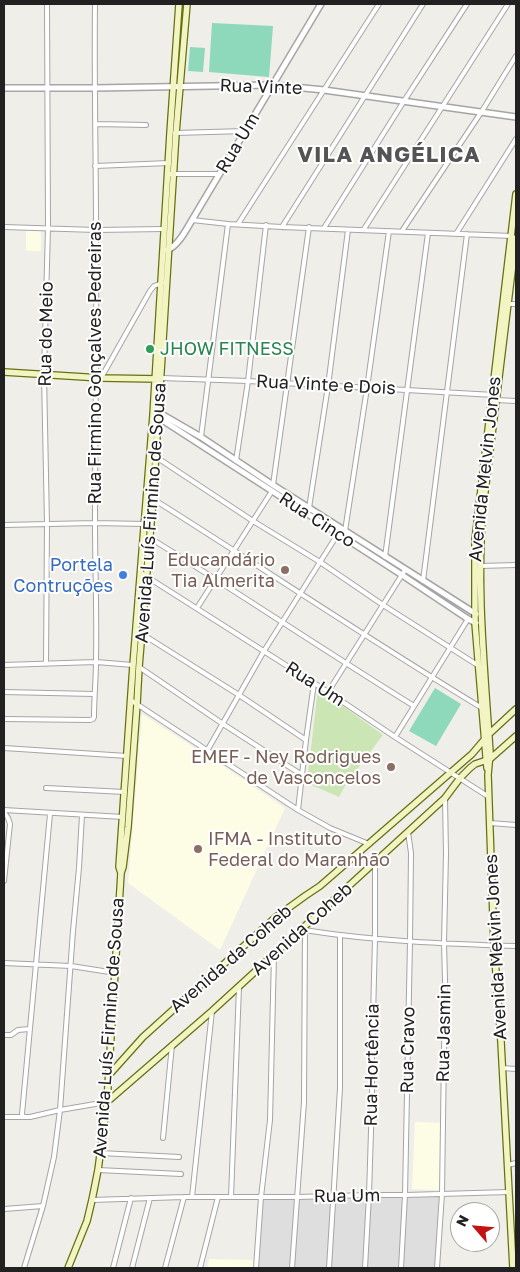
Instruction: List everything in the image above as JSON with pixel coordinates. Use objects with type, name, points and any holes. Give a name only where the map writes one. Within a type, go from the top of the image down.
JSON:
[{"type":"main road","name":"Avenida Luís Firmino de Sousa","points":[[136,666],[142,634],[145,524],[156,414],[171,174],[173,86],[180,4]]},
{"type":"main road","name":"Avenida Luís Firmino de Sousa","points":[[158,379],[162,283],[166,250],[164,229],[171,174],[169,163],[181,86],[187,4]]},
{"type":"main road","name":"Avenida Melvin Jones","points":[[494,397],[508,304],[515,237],[516,194]]},
{"type":"main road","name":"Avenida Melvin Jones","points":[[514,1267],[494,945],[488,775],[475,623],[478,615],[478,566],[494,397],[515,237]]},
{"type":"main road","points":[[4,372],[98,378],[158,379]]},
{"type":"main road","name":"Avenida Luís Firmino de Sousa","points":[[68,1268],[87,1221],[92,1200],[107,1102],[121,873],[128,827],[129,765],[136,666],[144,574],[150,538],[153,499],[152,465],[156,457],[156,414]]},
{"type":"main road","name":"Avenida Melvin Jones","points":[[478,615],[482,623],[489,734],[487,760]]},
{"type":"main road","name":"Avenida Luís Firmino de Sousa","points":[[121,873],[119,867],[129,765],[127,756],[134,702]]},
{"type":"main road","name":"Avenida da Coheb","points":[[109,1075],[143,1037],[276,917],[320,886],[451,773],[516,709]]},
{"type":"main road","name":"Avenida Coheb","points":[[107,1102],[304,929],[445,798],[470,768],[487,760],[516,736]]},
{"type":"street","name":"Rua do Meio","points":[[46,664],[47,524],[44,374],[48,228],[47,4]]},
{"type":"street","name":"Rua Firmino Gonçalves Pedreiras","points":[[4,719],[94,719],[98,378],[96,124],[94,88],[95,4]]},
{"type":"street","name":"Rua Um","points":[[166,250],[176,244],[192,220],[321,4]]},
{"type":"street","points":[[238,224],[379,4]]},
{"type":"street","points":[[282,227],[422,4]]},
{"type":"street","points":[[324,228],[467,4]]},
{"type":"street","points":[[364,229],[508,4]]},
{"type":"street","points":[[402,232],[516,56]]},
{"type":"street","name":"Rua Vinte","points":[[4,88],[273,85],[324,90],[516,117]]},
{"type":"street","points":[[96,124],[146,125]]},
{"type":"street","points":[[173,133],[245,131]]},
{"type":"street","points":[[456,234],[516,139]]},
{"type":"street","points":[[95,166],[169,163]]},
{"type":"street","points":[[171,174],[219,174]]},
{"type":"street","points":[[192,220],[282,227],[364,229],[515,237]]},
{"type":"street","points":[[201,437],[228,224]]},
{"type":"street","points":[[236,461],[248,380],[266,226]]},
{"type":"street","points":[[4,227],[96,230],[164,229]]},
{"type":"street","points":[[197,608],[273,488],[310,227]]},
{"type":"street","points":[[309,508],[328,386],[348,230]]},
{"type":"street","name":"Rua Cinco","points":[[341,531],[367,388],[389,231]]},
{"type":"street","points":[[385,557],[428,233]]},
{"type":"street","points":[[423,581],[467,234]]},
{"type":"street","points":[[98,378],[150,291],[154,286],[162,283]]},
{"type":"street","points":[[508,304],[516,304]]},
{"type":"street","name":"Rua Vinte e Dois","points":[[158,379],[248,380],[287,384],[447,391],[516,401]]},
{"type":"street","name":"Rua Cinco","points":[[156,414],[201,437],[273,488],[309,508],[341,531],[385,557],[468,619],[475,623],[482,623]]},
{"type":"street","name":"Rua Cinco","points":[[156,414],[404,572],[423,581],[478,615]]},
{"type":"street","points":[[156,457],[479,666]]},
{"type":"street","points":[[153,499],[482,708]]},
{"type":"street","points":[[4,524],[145,524]]},
{"type":"street","points":[[207,751],[264,651],[341,531]]},
{"type":"street","points":[[150,538],[414,706]]},
{"type":"street","points":[[478,566],[516,565]]},
{"type":"street","points":[[328,692],[404,572]]},
{"type":"street","name":"Rua Um","points":[[144,574],[489,797]]},
{"type":"street","points":[[395,737],[468,619]]},
{"type":"street","points":[[142,634],[306,740]]},
{"type":"street","points":[[4,665],[96,662],[136,666],[302,775]]},
{"type":"street","points":[[298,810],[314,683]]},
{"type":"street","points":[[4,692],[94,694]]},
{"type":"street","points":[[134,702],[298,810],[330,828],[369,844]]},
{"type":"street","points":[[4,748],[127,756]]},
{"type":"street","points":[[46,788],[125,792]]},
{"type":"street","name":"Rua Jasmin","points":[[436,1268],[442,1194],[445,798]]},
{"type":"street","points":[[4,811],[123,817]]},
{"type":"street","points":[[4,811],[10,824],[4,881]]},
{"type":"street","points":[[23,1117],[22,1109],[29,1029],[50,814]]},
{"type":"street","points":[[24,1268],[43,1206],[54,1157],[60,1110],[80,868],[82,815]]},
{"type":"street","points":[[490,823],[516,824]]},
{"type":"street","name":"Rua Cravo","points":[[401,1268],[405,1195],[410,941],[411,853],[408,832]]},
{"type":"street","name":"Rua Hortência","points":[[365,1268],[369,1195],[375,862]]},
{"type":"street","points":[[292,1268],[304,1102],[304,929],[340,936],[516,946]]},
{"type":"street","points":[[329,1268],[340,1088],[340,936]]},
{"type":"street","points":[[256,1268],[261,1197],[270,1120],[274,955]]},
{"type":"street","points":[[4,963],[71,966],[116,973]]},
{"type":"street","points":[[231,1197],[239,987]]},
{"type":"street","points":[[192,1197],[212,1011]]},
{"type":"street","points":[[4,1035],[11,1035],[18,1030],[29,1029]]},
{"type":"street","points":[[163,1138],[172,1045]]},
{"type":"street","points":[[502,1068],[516,1069]]},
{"type":"street","points":[[4,1117],[45,1114],[107,1102]]},
{"type":"street","points":[[100,1153],[179,1157]]},
{"type":"street","points":[[508,1165],[516,1163]]},
{"type":"street","points":[[98,1170],[181,1174]]},
{"type":"street","name":"Rua Um","points":[[92,1200],[509,1192]]},
{"type":"street","points":[[165,1268],[184,1197]]},
{"type":"street","points":[[200,1268],[218,1197]]},
{"type":"street","points":[[113,1268],[131,1198]]},
{"type":"street","points":[[132,1268],[150,1198]]},
{"type":"street","points":[[4,1209],[43,1206]]},
{"type":"shaded area","points":[[26,230],[41,231],[41,251],[26,251]]},
{"type":"shaded area","name":"IFMA - Instituto Federal do Maranhão","points":[[142,714],[285,808],[220,950],[128,883]]},
{"type":"shaded area","points":[[415,1122],[442,1123],[440,1190],[412,1189]]},
{"type":"shaded area","points":[[442,1194],[437,1268],[256,1268],[261,1197]]},
{"type":"shaded area","points":[[209,1259],[254,1260],[254,1268],[207,1268]]},
{"type":"green space","points":[[212,23],[273,26],[269,77],[209,72]]},
{"type":"green space","points":[[190,47],[205,48],[203,72],[188,71]]},
{"type":"green space","points":[[318,688],[383,735],[346,784],[339,797],[307,783]]},
{"type":"green space","points":[[435,688],[461,704],[436,746],[409,731]]},
{"type":"place","name":"JHOW FITNESS","points":[[150,349]]},
{"type":"place","name":"Educandário Tia Almerita","points":[[285,570]]},
{"type":"place","name":"Portela Contruções","points":[[123,575]]},
{"type":"place","name":"EMEF - Ney Rodrigues de Vasconcelos","points":[[391,767]]},
{"type":"place","name":"IFMA - Instituto Federal do Maranhão","points":[[198,849]]},
{"type":"district","name":"VILA ANGÉLICA","points":[[389,155]]}]
